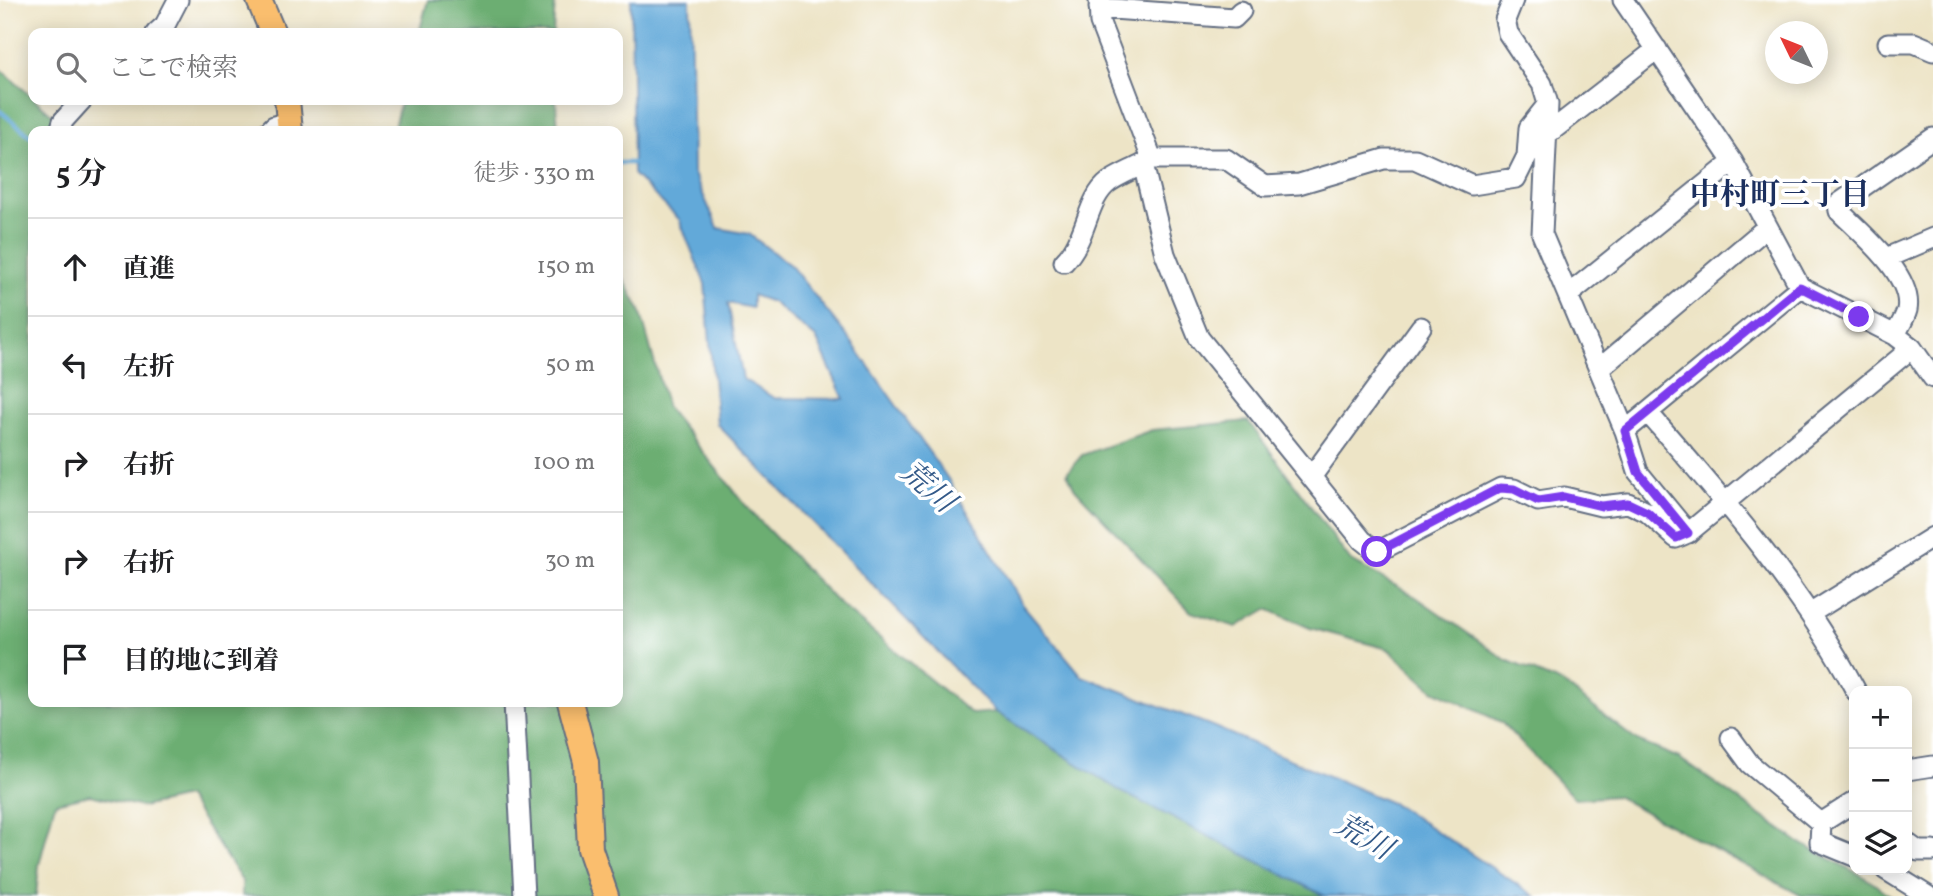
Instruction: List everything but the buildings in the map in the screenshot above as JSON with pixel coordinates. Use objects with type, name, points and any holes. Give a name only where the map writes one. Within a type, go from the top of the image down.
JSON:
[{"type":"main road","points":[[259,0],[271,28]]},
{"type":"main road","points":[[571,707],[586,762],[590,849],[606,896]]},
{"type":"street","points":[[162,28],[178,0]]},
{"type":"street","points":[[1513,0],[1505,20],[1508,33],[1542,84],[1548,104],[1542,234],[1625,431],[1638,472],[1688,533]]},
{"type":"street","points":[[1623,0],[1733,162],[1800,287],[1895,335],[1912,348],[1933,379]]},
{"type":"street","points":[[1241,11],[1234,18],[1099,4],[1100,23],[1148,161],[1165,254],[1199,338],[1362,540],[1377,552],[1500,488],[1514,489],[1538,501],[1564,497],[1601,506],[1628,503],[1647,512],[1676,538],[1688,533],[1912,348]]},
{"type":"street","points":[[1888,43],[1914,43],[1933,51]]},
{"type":"street","points":[[1545,136],[1657,49]]},
{"type":"street","points":[[1064,262],[1076,251],[1092,203],[1108,183],[1148,161],[1226,159],[1265,186],[1299,184],[1384,159],[1415,159],[1472,185],[1516,178],[1527,156],[1529,128],[1548,104]]},
{"type":"street","points":[[62,126],[77,105]]},
{"type":"street","points":[[1895,335],[1908,308],[1902,284],[1885,258],[1839,211],[1838,204],[1933,138]]},
{"type":"street","points":[[1568,295],[1733,162]]},
{"type":"street","points":[[1598,369],[1766,228]]},
{"type":"street","points":[[1885,258],[1933,238]]},
{"type":"street","points":[[1625,431],[1649,414],[1800,287]]},
{"type":"street","points":[[1312,475],[1421,327]]},
{"type":"street","points":[[1649,414],[1726,502],[1811,613],[1853,686]]},
{"type":"street","points":[[1811,613],[1933,538]]},
{"type":"street","points":[[514,707],[524,896]]},
{"type":"street","points":[[1731,738],[1750,764],[1821,823]]},
{"type":"street","points":[[1912,769],[1933,766]]},
{"type":"street","points":[[1821,823],[1849,806]]},
{"type":"street","points":[[1821,823],[1820,842],[1849,854]]},
{"type":"street","points":[[1912,846],[1918,851],[1933,851]]},
{"type":"street","points":[[1894,875],[1928,896]]},
{"type":"green space","points":[[428,0],[555,0],[553,28],[420,28]]},
{"type":"green space","points":[[0,69],[28,93],[28,105],[41,105],[65,126],[28,126],[28,707],[623,707],[623,278],[640,310],[667,408],[752,513],[841,606],[972,714],[996,712],[1122,792],[1326,896],[242,896],[242,881],[187,797],[142,807],[90,795],[55,803],[39,865],[36,896],[0,896]]},
{"type":"green space","points":[[400,105],[556,105],[558,126],[394,126]]},
{"type":"green space","points":[[1248,421],[1350,560],[1416,597],[1506,660],[1564,684],[1637,741],[1679,758],[1800,843],[1849,869],[1849,875],[1861,875],[1891,896],[1802,896],[1616,796],[1575,799],[1501,722],[1433,690],[1388,649],[1310,628],[1267,609],[1236,627],[1191,612],[1075,489],[1067,473],[1082,455],[1152,430]]},
{"type":"water","name":"荒川","points":[[631,0],[690,0],[693,172],[718,228],[749,234],[791,266],[851,341],[948,479],[1023,605],[1082,676],[1212,726],[1396,805],[1535,896],[1325,896],[1122,792],[996,712],[717,424],[705,284],[679,219],[633,174]],"holes":[[[752,295],[772,302],[816,338],[844,399],[774,398],[743,379],[728,303],[752,308]]]},
{"type":"waterway","points":[[0,111],[28,134]]},
{"type":"waterway","points":[[623,163],[638,163]]},
{"type":"district","name":"中村町三丁目","points":[[1780,196]]},
{"type":"route","points":[[1377,552],[1500,488],[1514,489],[1523,496],[1538,501],[1564,497],[1601,506],[1628,503],[1647,512],[1676,538],[1688,533],[1638,472],[1625,431],[1714,361],[1800,287],[1859,317]]}]
